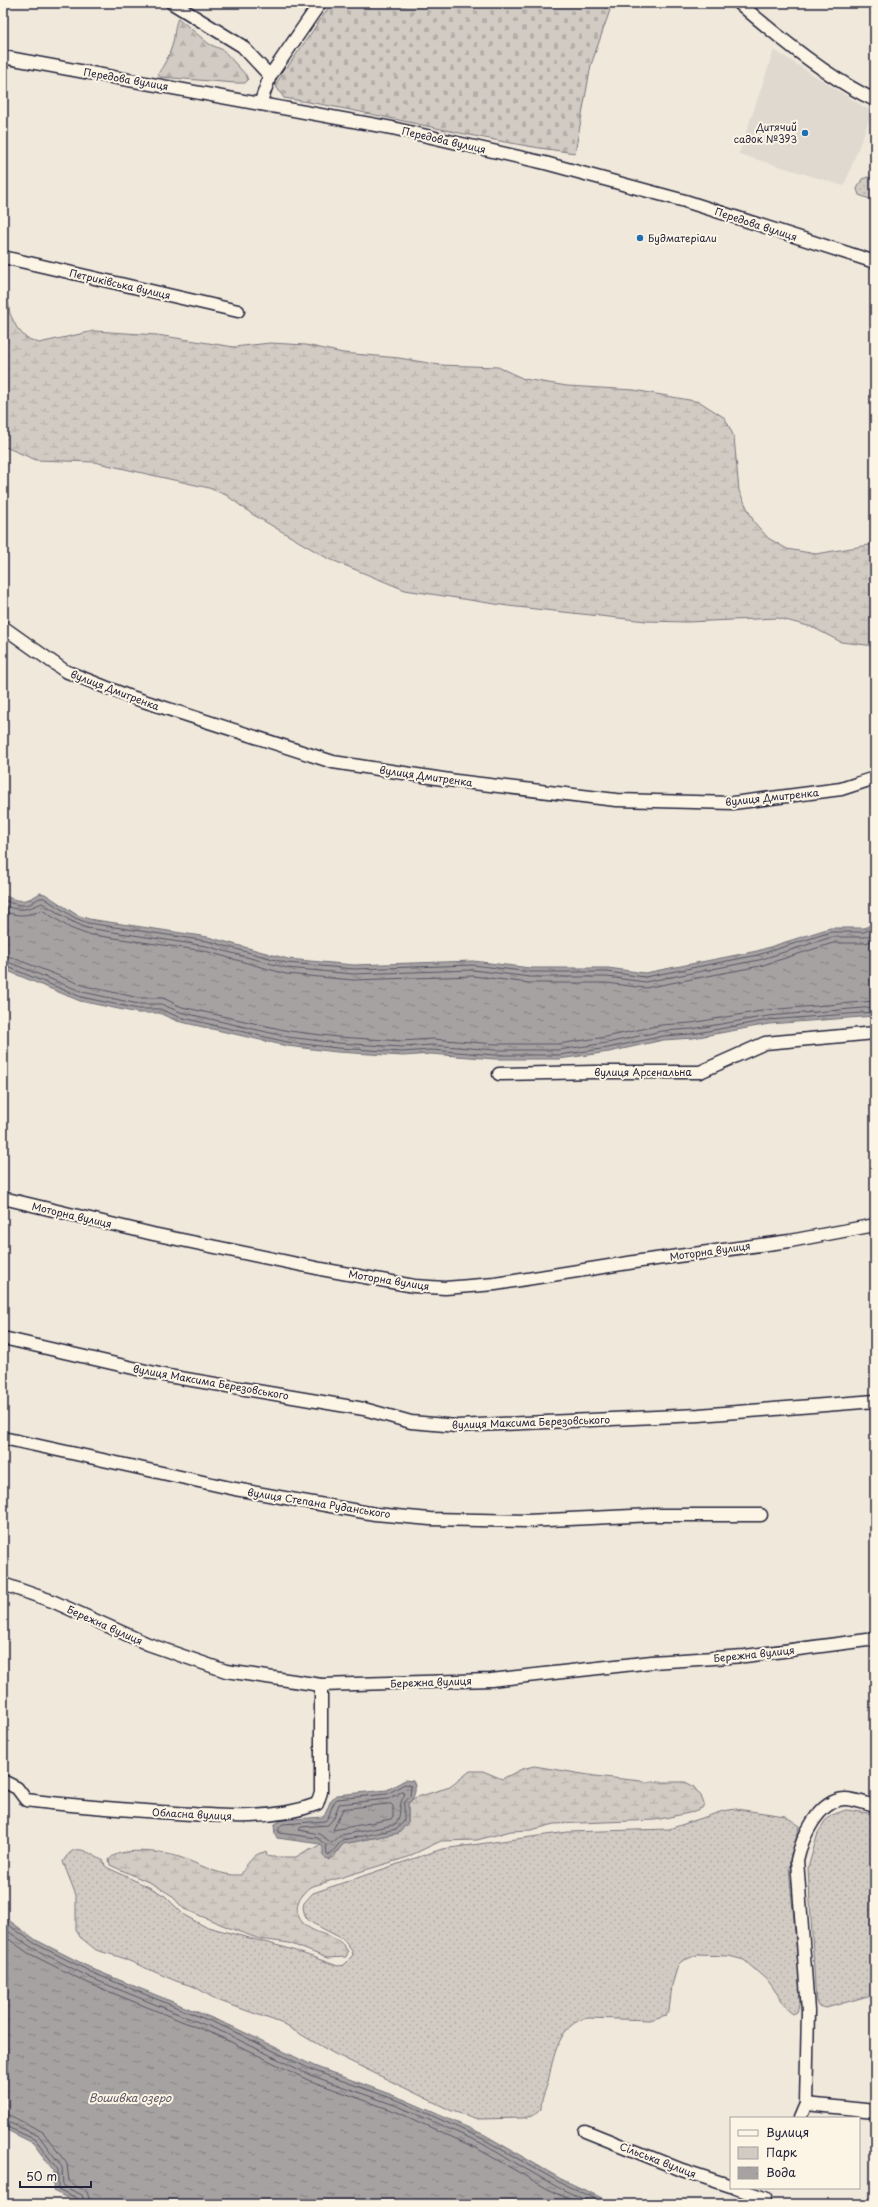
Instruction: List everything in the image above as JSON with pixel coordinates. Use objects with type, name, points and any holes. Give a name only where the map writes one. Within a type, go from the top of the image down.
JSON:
[{"type":"street","points":[[172,3],[242,46],[270,76]]},
{"type":"street","points":[[260,104],[270,76],[320,3]]},
{"type":"street","points":[[739,3],[765,26],[813,62],[875,100]]},
{"type":"street","name":"Передова вулиця","points":[[3,57],[392,128],[545,163],[685,201],[875,262]]},
{"type":"street","name":"Петриківська вулиця","points":[[3,257],[238,311]]},
{"type":"street","name":"вулиця Дмитренка","points":[[3,627],[65,671],[128,696],[333,762],[456,781],[616,800],[733,803],[841,789],[875,778]]},
{"type":"street","name":"вулиця Арсенальна","points":[[499,1074],[700,1072],[765,1043],[875,1033]]},
{"type":"street","name":"Моторна вулиця","points":[[3,1198],[153,1234],[321,1270],[414,1286],[445,1288],[495,1284],[641,1261],[790,1241],[875,1225]]},
{"type":"street","name":"вулиця Максима Березовського","points":[[3,1338],[168,1376],[364,1409],[411,1422],[457,1426],[699,1415],[875,1401]]},
{"type":"street","name":"вулиця Степана Руданського","points":[[3,1438],[235,1489],[375,1514],[430,1519],[527,1520],[653,1515],[761,1515]]},
{"type":"street","name":"Бережна вулиця","points":[[3,1584],[52,1601],[148,1644],[226,1671],[321,1685],[491,1680],[652,1662],[746,1656],[875,1639]]},
{"type":"street","name":"Обласна вулиця","points":[[3,1781],[17,1788],[26,1800],[101,1808],[213,1817],[259,1815],[304,1809],[316,1804],[321,1792],[321,1685]]},
{"type":"street","points":[[800,2117],[806,2104],[808,2012],[797,1860],[801,1843],[809,1827],[830,1803],[845,1799],[875,1806]]},
{"type":"street","points":[[806,2104],[875,2111]]},
{"type":"street","name":"Сільська вулиця","points":[[585,2131],[682,2170],[730,2186]]},
{"type":"street","points":[[740,2189],[764,2196]]},
{"type":"shaded area","name":"Дитячий садок №393","points":[[774,50],[872,112],[844,186],[739,154]]},
{"type":"green space","points":[[332,3],[595,3],[610,10],[591,65],[575,153],[538,148],[357,111],[284,98],[275,85]]},
{"type":"green space","points":[[178,18],[209,44],[223,50],[246,75],[248,80],[245,83],[235,83],[160,77],[158,74],[171,50]]},
{"type":"green space","points":[[868,177],[875,179],[875,201],[859,195],[857,189],[862,179]]},
{"type":"green space","points":[[3,299],[8,300],[10,314],[17,328],[26,338],[39,343],[94,331],[157,335],[234,347],[270,343],[306,345],[343,353],[399,358],[440,365],[498,367],[524,379],[567,386],[634,390],[700,402],[725,418],[734,437],[739,491],[754,522],[768,538],[787,549],[816,554],[875,544],[875,646],[841,642],[812,627],[778,618],[687,622],[646,621],[508,606],[405,590],[327,558],[252,514],[226,495],[209,488],[94,462],[36,460],[3,446]]},
{"type":"green space","points":[[534,1766],[595,1776],[650,1782],[685,1782],[693,1786],[701,1796],[704,1804],[702,1808],[689,1813],[655,1820],[555,1824],[531,1830],[511,1831],[477,1840],[441,1841],[405,1858],[310,1887],[299,1900],[297,1910],[300,1919],[310,1928],[339,1941],[348,1952],[346,1957],[327,1958],[289,1943],[260,1939],[237,1931],[184,1909],[171,1895],[153,1884],[110,1865],[109,1860],[114,1856],[121,1853],[141,1851],[176,1856],[220,1873],[241,1875],[245,1867],[258,1854],[266,1852],[267,1856],[271,1857],[296,1857],[309,1849],[317,1848],[320,1844],[333,1858],[343,1844],[399,1833],[408,1822],[408,1804],[414,1798],[450,1787],[470,1771],[483,1771],[502,1779],[522,1769]]},
{"type":"green space","points":[[736,1809],[785,1816],[800,1826],[791,1854],[789,1868],[800,1986],[800,2001],[797,2012],[793,2014],[789,2011],[769,1982],[744,1960],[729,1956],[697,1955],[682,1961],[678,1965],[672,1985],[669,2011],[666,2015],[650,2020],[588,2018],[578,2021],[570,2026],[559,2042],[555,2052],[548,2082],[542,2099],[541,2109],[533,2116],[523,2118],[478,2119],[452,2111],[333,2053],[281,2023],[217,2000],[195,1987],[176,1981],[120,1957],[96,1950],[80,1937],[76,1929],[76,1895],[63,1862],[72,1851],[82,1850],[88,1852],[104,1861],[105,1866],[108,1868],[165,1896],[184,1915],[204,1926],[287,1948],[338,1966],[343,1965],[353,1955],[352,1951],[343,1939],[312,1923],[305,1917],[303,1907],[304,1903],[313,1893],[442,1849],[568,1832],[669,1829],[723,1811]]},
{"type":"green space","points":[[846,1810],[875,1814],[875,1994],[826,2008],[818,2006],[816,2002],[808,1868],[818,1833],[825,1821],[832,1815]]},
{"type":"water","points":[[40,893],[45,894],[77,915],[89,919],[208,937],[288,959],[354,965],[473,961],[530,968],[608,968],[645,973],[757,951],[830,928],[864,928],[875,923],[875,1016],[769,1024],[693,1038],[663,1040],[609,1052],[559,1059],[495,1059],[431,1054],[403,1056],[337,1052],[287,1046],[177,1021],[159,1013],[138,1013],[80,1001],[3,969],[3,895],[13,899],[26,900]]},
{"type":"water","points":[[405,1780],[413,1781],[415,1790],[414,1796],[408,1804],[408,1822],[399,1833],[343,1844],[329,1860],[323,1856],[323,1847],[320,1844],[277,1838],[275,1834],[274,1825],[281,1820],[323,1817],[331,1800],[336,1795],[387,1790]]},
{"type":"water","name":"Вошивка озеро","points":[[3,1916],[36,1940],[95,1970],[229,2025],[314,2066],[403,2099],[485,2135],[561,2179],[615,2204],[80,2204],[53,2191],[54,2171],[33,2143],[3,2128]]},
{"type":"place","name":"Дитячий садок №393","points":[[805,133]]},
{"type":"place","name":"Будматеріали","points":[[640,238]]}]
